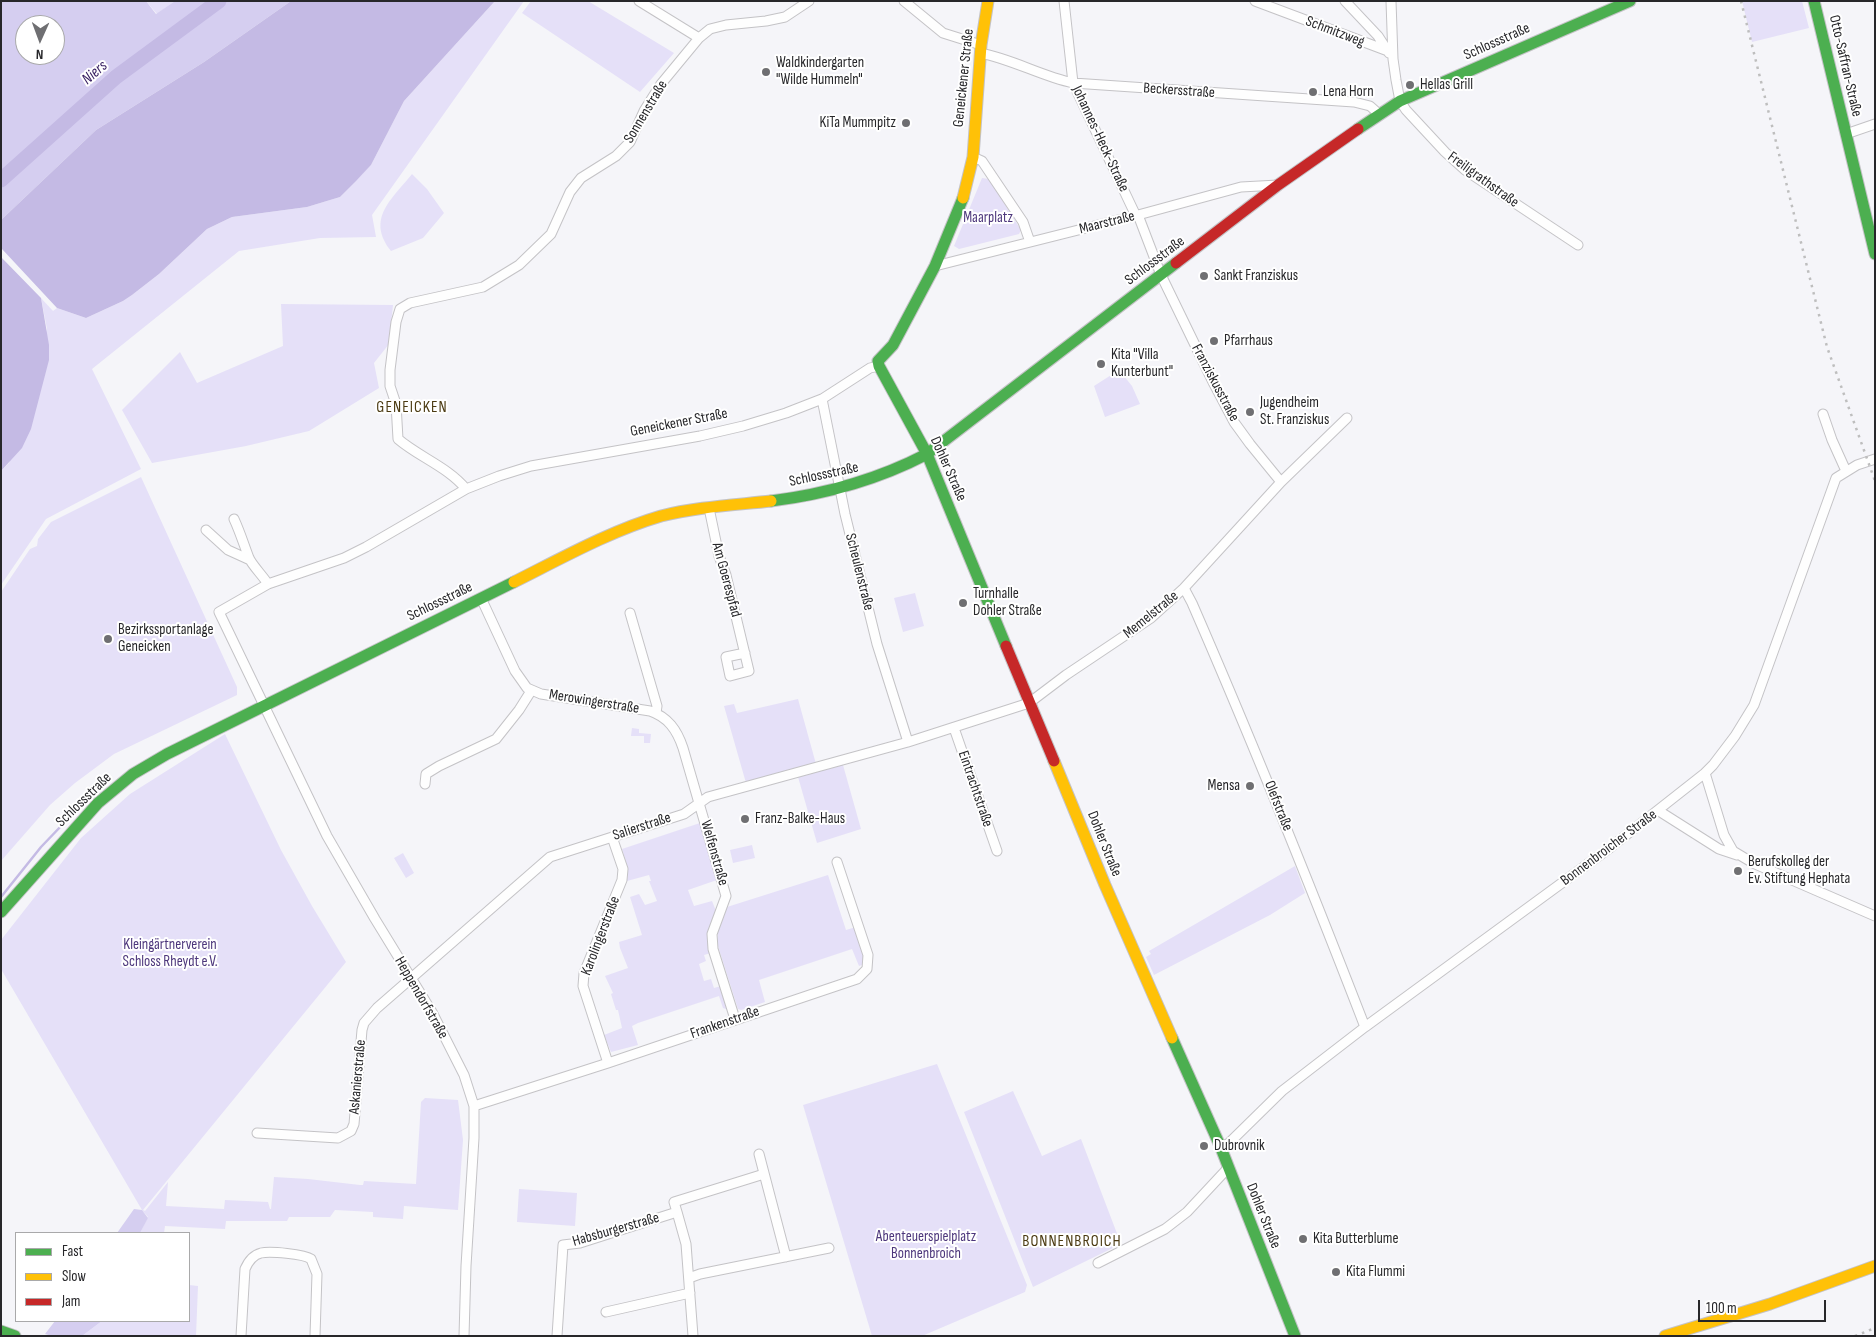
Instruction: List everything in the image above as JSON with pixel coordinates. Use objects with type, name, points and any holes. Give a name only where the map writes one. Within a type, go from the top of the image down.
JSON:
[{"type":"main road","name":"Geneickener Straße","points":[[879,366],[878,361],[893,345],[935,266],[966,190],[973,157],[981,49],[988,1]]},
{"type":"main road","name":"Schlossstraße","points":[[1,912],[12,897],[93,808],[142,769],[167,754],[481,598],[637,525],[660,517],[709,508],[808,496],[840,490],[901,468],[927,454],[1278,185],[1378,114],[1400,101],[1630,1]]},
{"type":"main road","name":"Otto-Saffran-Straße","points":[[1814,1],[1875,254]]},
{"type":"main road","name":"Dohler Straße","points":[[879,366],[927,454],[1108,894],[1220,1148],[1294,1336]]},
{"type":"main road","points":[[1665,1336],[1770,1304],[1875,1266]]},
{"type":"main road","points":[[1,1331],[15,1336]]},
{"type":"street","points":[[639,1],[699,38]]},
{"type":"street","name":"Sonnenstraße","points":[[466,489],[457,478],[398,439],[396,404],[390,386],[390,370],[396,322],[400,309],[410,303],[483,287],[519,265],[551,234],[570,192],[581,178],[616,156],[630,142],[644,111],[661,84],[699,38],[710,29],[785,17],[809,1]]},
{"type":"street","points":[[904,1],[943,33],[981,49]]},
{"type":"street","name":"Johannes-Heck-Straße","points":[[1064,1],[1073,83],[1137,216],[1161,274]]},
{"type":"street","name":"Schmitzweg","points":[[1256,1],[1388,51]]},
{"type":"street","points":[[1345,1],[1378,36],[1393,59]]},
{"type":"street","points":[[1391,1],[1393,59],[1400,101]]},
{"type":"street","name":"Beckersstraße","points":[[981,49],[1057,80],[1073,83],[1354,102],[1370,106],[1378,114]]},
{"type":"street","name":"Freiligrathstraße","points":[[1400,101],[1445,152],[1466,170],[1578,245]]},
{"type":"street","points":[[1846,134],[1875,124]]},
{"type":"street","points":[[973,157],[982,161],[1023,222],[1030,242]]},
{"type":"street","name":"Maarstraße","points":[[935,266],[1137,216],[1240,187],[1278,185]]},
{"type":"street","name":"Franziskusstraße","points":[[1161,274],[1234,422],[1281,482]]},
{"type":"street","name":"Geneickener Straße","points":[[263,705],[219,612],[268,584],[344,558],[366,548],[466,489],[531,466],[700,436],[743,426],[786,413],[822,398],[870,368],[879,366]]},
{"type":"street","name":"Scheulenstraße","points":[[822,398],[840,490],[877,644],[908,742]]},
{"type":"street","points":[[1823,414],[1846,471]]},
{"type":"street","name":"Memelstraße","points":[[908,742],[1029,702],[1151,618],[1184,588],[1281,482],[1347,418]]},
{"type":"street","name":"Bonnenbroicher Straße","points":[[1220,1148],[1229,1143],[1282,1091],[1365,1027],[1659,811],[1713,766],[1754,706],[1836,478],[1857,464],[1875,459]]},
{"type":"street","name":"Am Goerespfad","points":[[709,508],[719,556],[726,575],[745,652]]},
{"type":"street","points":[[234,519],[244,539],[250,560]]},
{"type":"street","points":[[206,530],[228,550],[250,560],[261,572],[268,584]]},
{"type":"street","name":"Olefstraße","points":[[1184,588],[1247,729],[1365,1027]]},
{"type":"street","name":"Merowingerstraße","points":[[481,598],[515,671],[520,680],[531,691],[656,713],[672,726],[679,738],[699,802]]},
{"type":"street","name":"Merowingerstraße","points":[[630,613],[658,706],[656,713]]},
{"type":"street","name":"Merowingerstraße","points":[[425,784],[426,774],[496,739],[531,691]]},
{"type":"street","name":"Heppendorfstraße","points":[[263,705],[328,836],[432,1012],[464,1075],[474,1106],[464,1336]]},
{"type":"street","name":"Eintrachtstraße","points":[[954,728],[997,851]]},
{"type":"street","name":"Salierstraße","points":[[411,979],[550,857],[684,814],[708,797],[908,742]]},
{"type":"street","points":[[1705,773],[1724,835],[1733,851],[1742,857]]},
{"type":"street","name":"Welfenstraße","points":[[699,802],[726,896],[712,934],[713,949],[735,1019]]},
{"type":"street","points":[[1659,811],[1719,849],[1742,857],[1875,916]]},
{"type":"street","name":"Karolingerstraße","points":[[608,1063],[583,986],[584,972],[622,880],[623,869],[612,837]]},
{"type":"street","name":"Frankenstraße","points":[[474,1106],[857,979],[867,969],[868,955],[837,862]]},
{"type":"street","name":"Askanierstraße","points":[[257,1133],[338,1138],[351,1131],[354,1124],[364,1023],[377,1008],[411,979]]},
{"type":"street","points":[[759,1154],[786,1256]]},
{"type":"street","points":[[1098,1263],[1166,1229],[1187,1212],[1228,1168]]},
{"type":"street","points":[[677,1212],[674,1202],[764,1174]]},
{"type":"street","name":"Habsburgerstraße","points":[[557,1336],[563,1245],[580,1243],[677,1212],[686,1244],[693,1336]]},
{"type":"street","points":[[690,1278],[700,1274],[829,1248]]},
{"type":"street","points":[[241,1336],[245,1270],[250,1260],[262,1253],[301,1255],[311,1260],[317,1274],[315,1336]]},
{"type":"street","points":[[606,1312],[690,1293]]},
{"type":"street","name":"Heppendorfstraße","points":[[460,1336],[464,1318]]},
{"type":"green space","points":[[146,1],[175,1],[157,14]]},
{"type":"green space","points":[[495,1],[524,1],[372,215],[376,237],[320,238],[239,251],[92,369],[141,469],[46,519],[1,585],[1,471],[9,463],[47,329],[41,298],[53,311],[57,308],[86,318],[132,295],[159,274],[207,229],[232,217],[307,207],[340,197],[371,165],[404,101]]},
{"type":"green space","points":[[531,1],[588,1],[674,53],[640,92],[522,13]]},
{"type":"green space","points":[[1742,1],[1802,1],[1809,28],[1752,42]]},
{"type":"green space","points":[[412,174],[427,189],[444,213],[423,238],[391,251],[384,240],[381,219],[390,201]]},
{"type":"green space","name":"Maarplatz","points":[[982,178],[989,179],[1021,230],[1019,234],[959,249],[954,246]]},
{"type":"green space","points":[[281,304],[393,305],[389,344],[374,363],[379,388],[309,431],[246,446],[152,463],[122,410],[180,352],[197,383],[283,346]]},
{"type":"green space","points":[[1119,370],[1132,386],[1140,404],[1105,417],[1094,386]]},
{"type":"green space","name":"Bezirkssportanlage Geneicken","points":[[141,477],[237,687],[237,695],[114,754],[75,783],[50,805],[1,861],[1,592],[30,549],[37,546],[38,539],[51,522]]},
{"type":"green space","points":[[915,593],[924,626],[903,632],[894,598]]},
{"type":"green space","points":[[798,699],[816,764],[746,783],[724,706],[734,704],[737,713]]},
{"type":"green space","points":[[632,728],[639,729],[639,733],[651,734],[650,743],[644,743],[644,736],[631,736]]},
{"type":"green space","name":"Kleingärtnerverein Schloss Rheydt e.V.","points":[[225,734],[281,850],[346,962],[143,1210],[145,1211],[168,1182],[166,1206],[224,1209],[225,1200],[268,1202],[271,1209],[274,1177],[360,1185],[363,1185],[364,1181],[416,1184],[421,1102],[425,1098],[458,1100],[463,1140],[458,1210],[404,1206],[403,1219],[373,1217],[373,1212],[335,1210],[330,1217],[289,1217],[287,1221],[226,1221],[225,1229],[165,1226],[164,1232],[140,1232],[148,1217],[142,1210],[1,969],[1,940],[81,838],[130,794]]},
{"type":"green space","points":[[843,765],[861,829],[817,843],[798,777]]},
{"type":"green space","points":[[700,823],[717,880],[688,890],[694,906],[712,901],[716,911],[708,937],[711,953],[704,955],[706,961],[699,964],[704,981],[711,979],[714,988],[721,986],[729,1010],[723,1008],[719,996],[638,1023],[632,1026],[638,1045],[611,1052],[604,1035],[622,1028],[618,1010],[616,1010],[611,994],[613,993],[605,976],[628,968],[619,942],[642,935],[630,897],[639,894],[645,905],[657,901],[649,881],[651,881],[649,875],[627,881],[628,868],[622,849]]},
{"type":"green space","points":[[752,845],[755,858],[733,863],[730,850]]},
{"type":"green space","points":[[403,853],[414,873],[406,878],[394,858]]},
{"type":"green space","points":[[1295,866],[1305,893],[1270,915],[1154,975],[1146,957],[1151,954],[1149,951]]},
{"type":"green space","points":[[828,875],[846,930],[856,927],[864,953],[865,964],[859,966],[852,949],[759,980],[765,1002],[741,1010],[738,1009],[717,943],[718,932],[727,907]]},
{"type":"green space","name":"Abenteuerspielplatz Bonnenbroich","points":[[937,1064],[1027,1285],[1025,1292],[922,1336],[872,1336],[803,1105]]},
{"type":"green space","points":[[1013,1091],[1042,1156],[1081,1139],[1121,1244],[1033,1287],[964,1112]]},
{"type":"green space","points":[[519,1189],[577,1193],[575,1226],[517,1222]]},
{"type":"green space","points":[[190,1285],[198,1286],[196,1336],[82,1336],[101,1322],[190,1322]]},
{"type":"shaded area","points":[[1,1],[146,1],[156,14],[175,1],[291,1],[204,62],[96,130],[1,220]]},
{"type":"shaded area","points":[[291,1],[495,1],[404,101],[371,165],[340,197],[307,207],[232,217],[207,229],[159,274],[123,301],[86,318],[57,308],[2,249],[1,220],[96,130],[204,62]]},
{"type":"shaded area","points":[[1,257],[41,298],[49,345],[49,360],[31,429],[22,448],[1,471]]},
{"type":"shaded area","points":[[134,1209],[142,1210],[148,1218],[141,1232],[118,1232]]},
{"type":"shaded area","points":[[54,1322],[101,1322],[82,1336],[52,1336],[45,1334]]},
{"type":"waterway","name":"Niers","points":[[1,180],[116,77],[219,1]]},
{"type":"waterway","points":[[1,897],[41,847],[86,800]]},
{"type":"railway","points":[[1741,1],[1827,347],[1875,481]]},
{"type":"railway","points":[[1855,1336],[1875,1328]]},
{"type":"traffic: fast","points":[[1358,129],[1400,101],[1630,1]]},
{"type":"traffic: fast","points":[[1814,1],[1875,254]]},
{"type":"traffic: fast","points":[[963,198],[935,266],[893,345],[878,361],[927,454],[1006,646]]},
{"type":"traffic: fast","points":[[771,501],[851,485],[927,454],[1176,263]]},
{"type":"traffic: fast","points":[[1,912],[98,803],[133,774],[167,754],[514,582]]},
{"type":"traffic: fast","points":[[1172,1038],[1221,1148],[1295,1336]]},
{"type":"traffic: fast","points":[[1,1331],[15,1336]]},
{"type":"traffic: slow","points":[[963,198],[973,157],[981,45],[988,1]]},
{"type":"traffic: slow","points":[[514,582],[605,537],[661,516],[702,508],[771,501]]},
{"type":"traffic: slow","points":[[1054,761],[1105,885],[1172,1038]]},
{"type":"traffic: slow","points":[[1665,1336],[1770,1304],[1875,1266]]},
{"type":"traffic: jam","points":[[1176,263],[1278,185],[1358,129]]},
{"type":"traffic: jam","points":[[1006,646],[1054,761]]},
{"type":"place","name":"Waldkindergarten \"Wilde Hummeln\"","points":[[766,72]]},
{"type":"place","name":"Hellas Grill","points":[[1410,85]]},
{"type":"place","name":"Lena Horn","points":[[1313,92]]},
{"type":"place","name":"KiTa Mummpitz","points":[[906,123]]},
{"type":"place","name":"Sankt Franziskus","points":[[1204,276]]},
{"type":"place","name":"Pfarrhaus","points":[[1214,341]]},
{"type":"place","name":"Kita \"Villa Kunterbunt\"","points":[[1101,364]]},
{"type":"place","name":"Jugendheim St. Franziskus","points":[[1250,412]]},
{"type":"place","name":"Turnhalle Dohler Straße","points":[[963,603]]},
{"type":"place","name":"Bezirkssportanlage Geneicken","points":[[108,639]]},
{"type":"place","name":"Mensa","points":[[1250,786]]},
{"type":"place","name":"Franz-Balke-Haus","points":[[745,819]]},
{"type":"place","name":"Berufskolleg der Ev. Stiftung Hephata","points":[[1738,871]]},
{"type":"place","name":"Dubrovnik","points":[[1204,1146]]},
{"type":"place","name":"Kita Butterblume","points":[[1303,1239]]},
{"type":"place","name":"Kita Flummi","points":[[1336,1272]]},
{"type":"district","name":"GENEICKEN","points":[[412,408]]},
{"type":"district","name":"BONNENBROICH","points":[[1072,1242]]}]
